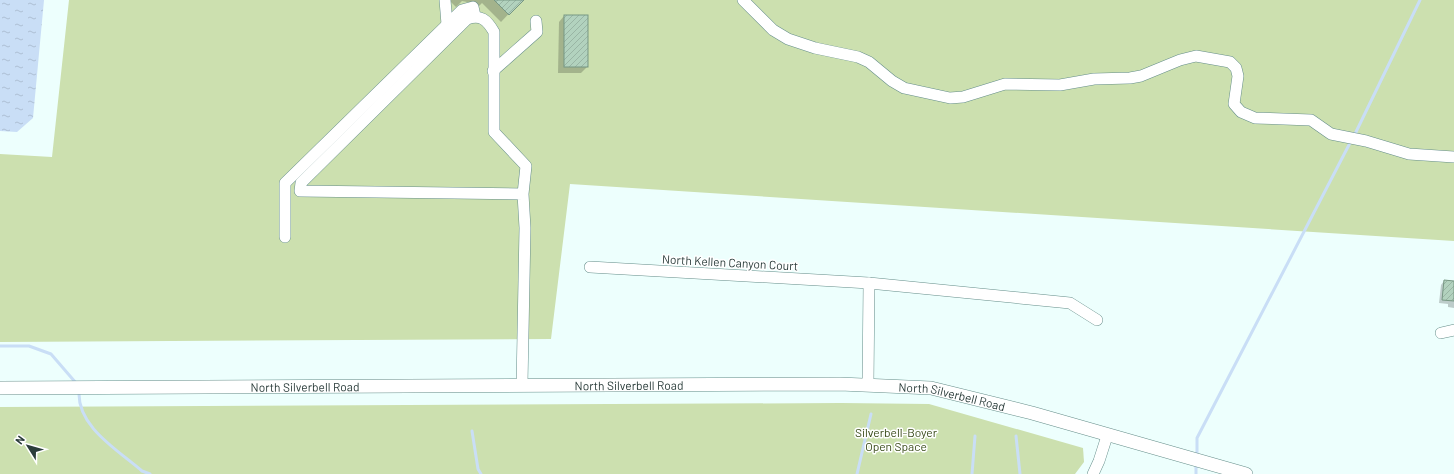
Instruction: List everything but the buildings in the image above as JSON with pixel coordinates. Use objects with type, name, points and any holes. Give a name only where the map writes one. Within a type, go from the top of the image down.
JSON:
[{"type":"main road","name":"North Silverbell Road","points":[[0,388],[522,385],[868,386],[931,388],[1032,413],[1211,469],[1246,474]]},
{"type":"street","points":[[444,0],[447,24]]},
{"type":"street","points":[[743,0],[773,30],[788,39],[815,48],[858,57],[869,62],[892,81],[904,88],[950,98],[962,97],[1005,84],[1060,85],[1094,79],[1130,78],[1141,76],[1180,60],[1196,56],[1209,57],[1230,62],[1236,68],[1238,76],[1234,104],[1241,112],[1255,118],[1311,120],[1331,134],[1366,141],[1409,154],[1454,157]]},
{"type":"street","points":[[285,237],[285,183],[462,10],[473,7],[475,16]]},
{"type":"street","points":[[522,385],[525,228],[523,194],[526,166],[494,132],[494,32],[489,22],[482,17],[475,16],[467,19],[301,183],[300,191],[523,194]]},
{"type":"street","points":[[493,71],[537,32],[536,21]]},
{"type":"street","name":"North Kellen Canyon Court","points":[[590,267],[869,282],[1070,303],[1096,320]]},
{"type":"street","points":[[868,386],[869,282]]},
{"type":"street","points":[[1441,333],[1454,330]]},
{"type":"street","points":[[1093,474],[1100,461],[1107,436]]},
{"type":"green space","points":[[69,0],[1454,0],[1454,241],[570,184],[551,339],[0,342],[0,154],[52,157]]},
{"type":"green space","name":"Silverbell-Boyer Open Space","points":[[841,403],[929,404],[1083,448],[1084,462],[1075,474],[0,474],[0,407]]},
{"type":"water","points":[[0,0],[44,0],[33,118],[17,132],[0,131]]},
{"type":"waterway","points":[[1354,136],[1420,0]]},
{"type":"waterway","points":[[1197,456],[1197,438],[1351,141]]},
{"type":"waterway","points":[[0,346],[29,346],[51,354],[76,383]]},
{"type":"waterway","points":[[79,391],[80,404],[92,427],[122,455],[142,471],[150,474]]},
{"type":"waterway","points":[[857,474],[871,414]]},
{"type":"waterway","points":[[472,431],[478,469],[481,474]]},
{"type":"waterway","points":[[972,474],[975,436]]},
{"type":"waterway","points":[[1016,436],[1020,474]]},
{"type":"waterway","points":[[1196,464],[1196,474]]}]
